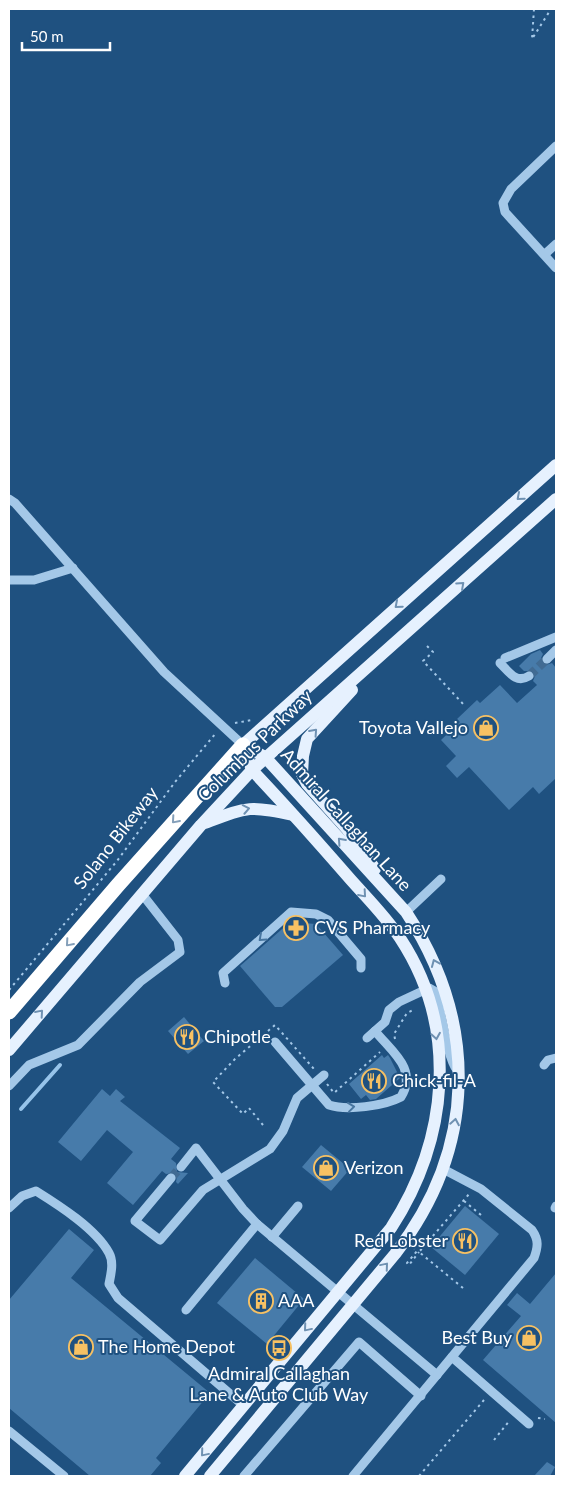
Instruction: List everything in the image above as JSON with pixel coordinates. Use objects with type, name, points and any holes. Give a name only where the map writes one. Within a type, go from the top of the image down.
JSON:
[{"type":"highway","name":"Columbus Parkway","points":[[9,1012],[124,878],[243,745]]},
{"type":"main road","name":"Columbus Parkway","points":[[243,745],[556,465]]},
{"type":"main road","name":"Columbus Parkway","points":[[9,1050],[201,825],[252,770],[556,500]]},
{"type":"main road","points":[[397,903],[347,829],[307,784],[302,774],[302,761],[307,739],[411,629]]},
{"type":"main road","name":"Admiral Callaghan Lane","points":[[210,1476],[354,1304],[406,1239],[428,1205],[444,1170],[457,1113],[459,1072],[456,1034],[448,996],[426,944],[406,912],[265,757],[243,745]]},
{"type":"main road","name":"Admiral Callaghan Lane","points":[[185,1476],[380,1241],[401,1212],[418,1180],[430,1147],[438,1110],[439,1073],[435,1028],[416,968],[400,938],[252,770],[243,745]]},
{"type":"main road","points":[[201,825],[240,809],[252,807],[293,815]]},
{"type":"lane","points":[[556,146],[512,189],[503,203],[505,212],[556,268]]},
{"type":"lane","points":[[545,254],[556,244]]},
{"type":"lane","points":[[9,499],[15,503],[164,672],[243,745]]},
{"type":"lane","points":[[9,580],[34,580],[73,568]]},
{"type":"lane","points":[[528,676],[524,680],[516,678],[503,661],[555,640]]},
{"type":"lane","points":[[547,659],[556,650]]},
{"type":"lane","points":[[406,912],[441,879]]},
{"type":"lane","points":[[9,1086],[28,1065],[78,1045],[140,982],[180,952],[178,940],[142,894]]},
{"type":"lane","points":[[225,983],[223,973],[291,912],[316,914],[328,920],[360,959],[361,968]]},
{"type":"lane","points":[[367,1038],[385,1022],[389,1010],[399,1002],[429,988],[436,992],[450,1058],[459,1072]]},
{"type":"lane","points":[[275,1042],[329,1105],[340,1109],[389,1102],[401,1097],[407,1084],[406,1069],[375,1031]]},
{"type":"lane","points":[[544,1065],[548,1060],[556,1058]]},
{"type":"lane","points":[[171,1178],[135,1221],[160,1240],[203,1190],[270,1148],[283,1131],[298,1098],[324,1075]]},
{"type":"lane","points":[[180,1167],[196,1148],[257,1224],[437,1375]]},
{"type":"lane","points":[[353,1476],[534,1258],[538,1248],[536,1236],[532,1230],[481,1189],[444,1170]]},
{"type":"lane","points":[[9,1208],[22,1196],[36,1191],[76,1219],[91,1232],[110,1254],[112,1266],[109,1284],[118,1298],[244,1405]]},
{"type":"lane","points":[[272,1237],[298,1206]]},
{"type":"lane","points":[[186,1310],[257,1224]]},
{"type":"lane","points":[[244,1476],[359,1342],[421,1396]]},
{"type":"lane","points":[[452,1357],[529,1424]]},
{"type":"lane","points":[[9,1431],[60,1475]]},
{"type":"path","points":[[534,9],[532,39],[551,9]]},
{"type":"path","points":[[426,646],[433,652],[423,661],[465,706]]},
{"type":"path","points":[[223,725],[253,720]]},
{"type":"path","name":"Solano Bikeway","points":[[9,990],[117,861],[200,751],[223,725]]},
{"type":"path","points":[[411,1246],[417,1251],[407,1263],[409,1265],[470,1193]]},
{"type":"path","points":[[464,1200],[480,1216]]},
{"type":"path","points":[[420,1252],[463,1288]]},
{"type":"path","points":[[420,1476],[491,1392]]},
{"type":"path","points":[[494,1440],[516,1414]]},
{"type":"building","points":[[540,650],[543,654],[541,658],[542,663],[546,665],[552,663],[556,668],[556,778],[539,794],[533,787],[509,810],[469,767],[457,778],[446,766],[456,756],[441,740],[460,722],[457,719],[477,700],[480,703],[500,685],[517,703],[537,685],[533,681],[535,676],[533,671],[524,671],[519,666],[531,654]]},
{"type":"building","name":"CVS Pharmacy","points":[[290,922],[316,924],[343,955],[282,1007],[275,1007],[240,966]]},
{"type":"building","points":[[184,1017],[204,1041],[188,1054],[168,1031]]},
{"type":"building","name":"Chick-fil-A","points":[[382,1055],[384,1058],[388,1055],[400,1078],[376,1099],[370,1100],[366,1095],[361,1099],[349,1084]]},
{"type":"building","points":[[102,1089],[110,1096],[116,1089],[125,1097],[120,1101],[180,1148],[171,1159],[176,1163],[177,1172],[188,1173],[178,1184],[175,1173],[166,1174],[162,1171],[133,1205],[107,1183],[133,1152],[107,1130],[81,1161],[58,1142]]},
{"type":"building","name":"Verizon","points":[[321,1145],[350,1169],[331,1191],[302,1167]]},
{"type":"building","name":"Red Lobster","points":[[465,1206],[499,1234],[465,1275],[431,1247]]},
{"type":"building","name":"The Home Depot","points":[[69,1229],[94,1250],[71,1278],[210,1393],[156,1458],[161,1463],[150,1476],[90,1476],[9,1408],[9,1300]]},
{"type":"building","name":"AAA","points":[[255,1258],[304,1299],[267,1344],[217,1303]]},
{"type":"building","name":"Best Buy","points":[[556,1273],[556,1423],[483,1360],[521,1316],[507,1305],[517,1293],[530,1304]]},
{"type":"building","points":[[547,1462],[555,1467],[550,1476],[534,1476]]},
{"type":"waterway","points":[[21,1109],[60,1065]]},
{"type":"tunnel","points":[[529,676],[547,659]]},
{"type":"tunnel","points":[[171,1178],[181,1167]]},
{"type":"place","name":"Toyota Vallejo","points":[[486,728]]},
{"type":"place","name":"CVS Pharmacy","points":[[296,928]]},
{"type":"place","name":"Chipotle","points":[[187,1037]]},
{"type":"place","name":"Chick-fil-A","points":[[374,1081]]},
{"type":"place","name":"Verizon","points":[[326,1168]]},
{"type":"place","name":"Red Lobster","points":[[465,1241]]},
{"type":"place","name":"AAA","points":[[261,1301]]},
{"type":"place","name":"Best Buy","points":[[529,1338]]},
{"type":"place","name":"The Home Depot","points":[[81,1347]]},
{"type":"place","name":"Admiral Callaghan Lane & Auto Club Way","points":[[279,1348]]}]
